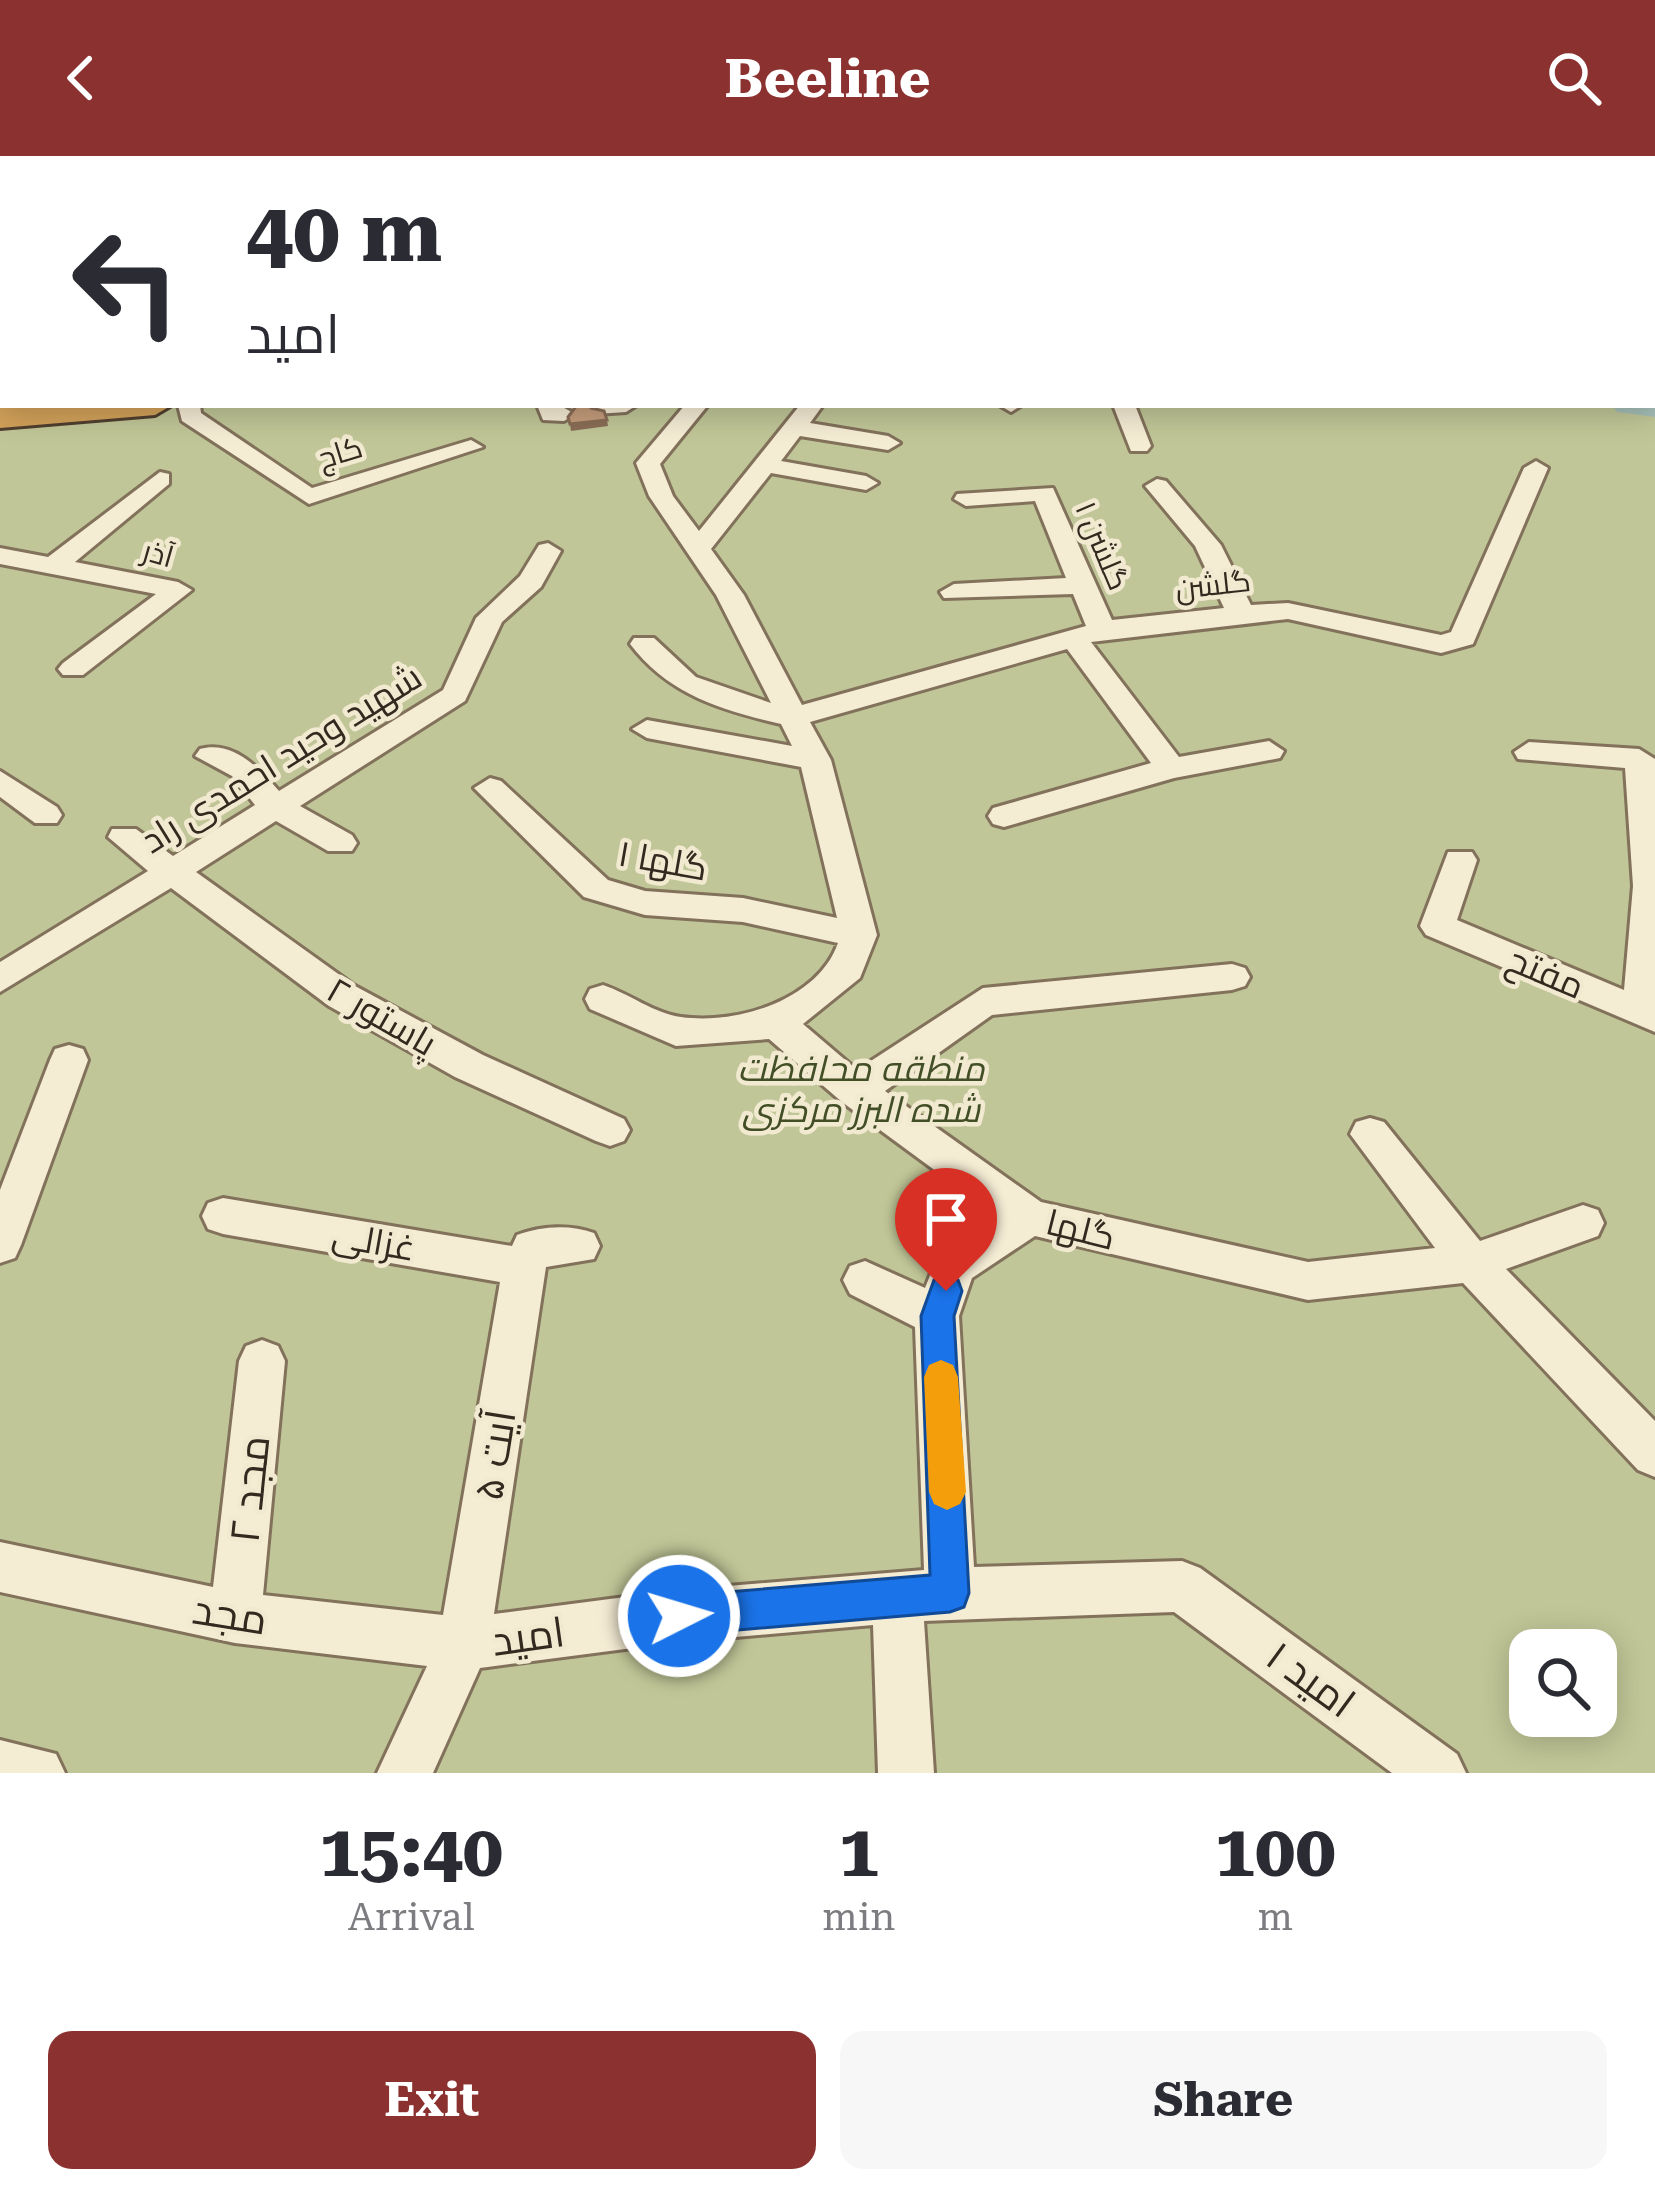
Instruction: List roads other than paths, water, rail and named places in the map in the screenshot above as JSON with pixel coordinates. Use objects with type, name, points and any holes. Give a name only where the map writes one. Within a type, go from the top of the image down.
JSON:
[{"type":"highway","points":[[0,418],[119,408]]},
{"type":"street","name":"کاج","points":[[189,408],[190,416],[309,497],[471,447]]},
{"type":"street","points":[[603,999],[676,1032],[777,1024],[847,969],[859,935],[815,760],[730,595],[661,496],[648,463],[694,408]]},
{"type":"street","points":[[699,548],[810,408]]},
{"type":"street","points":[[1125,408],[1139,446]]},
{"type":"street","points":[[795,428],[888,443]]},
{"type":"street","points":[[766,465],[866,483]]},
{"type":"street","name":"گلشن","points":[[793,717],[1088,635],[1240,614],[1288,611],[1441,644],[1463,638],[1536,468]]},
{"type":"street","points":[[55,565],[160,479]]},
{"type":"street","points":[[1157,486],[1203,532],[1225,566],[1240,614]]},
{"type":"street","name":"گلشن ۱","points":[[966,499],[1044,493],[1083,585],[1088,635],[1171,768]]},
{"type":"street","name":"شهید وحید احمدی راد","points":[[0,979],[455,695],[490,618],[531,581],[548,551]]},
{"type":"street","name":"آذر","points":[[0,556],[178,590],[73,669]]},
{"type":"street","points":[[954,592],[1083,585]]},
{"type":"street","points":[[644,644],[686,683],[730,703],[793,717]]},
{"type":"street","points":[[647,728],[815,760]]},
{"type":"street","points":[[1004,816],[1171,768],[1269,751]]},
{"type":"street","points":[[1529,752],[1647,761],[1654,908],[1648,1015]]},
{"type":"street","points":[[211,756],[243,769],[274,806],[340,843]]},
{"type":"street","points":[[0,781],[46,814]]},
{"type":"street","name":"گلها ۱","points":[[490,788],[596,889],[645,903],[742,910],[859,935]]},
{"type":"street","name":"پاستور ۲","points":[[124,837],[342,996],[469,1066],[610,1130]]},
{"type":"street","name":"مفتح","points":[[1460,860],[1438,926],[1648,1015]]},
{"type":"street","points":[[856,1091],[983,1003],[1232,977]]},
{"type":"street","name":"گلها","points":[[777,1024],[856,1091],[1030,1217],[1308,1281],[1472,1263],[1583,1222]]},
{"type":"street","points":[[0,1245],[69,1060]]},
{"type":"street","points":[[1370,1134],[1472,1263],[1655,1454]]},
{"type":"street","name":"غزالی","points":[[223,1216],[524,1267]]},
{"type":"street","points":[[950,1593],[938,1316],[954,1266],[1030,1217]]},
{"type":"street","points":[[524,1267],[532,1248],[579,1246]]},
{"type":"street","name":"آیت ۵","points":[[405,1773],[464,1644],[524,1267]]},
{"type":"street","points":[[865,1280],[938,1316]]},
{"type":"street","name":"مجد ۲","points":[[236,1617],[262,1361]]},
{"type":"street","name":"مجد","points":[[0,1567],[34,1578],[236,1617],[464,1644]]},
{"type":"street","name":"امید","points":[[464,1644],[679,1616],[950,1593],[1182,1586]]},
{"type":"street","name":"امید ۱","points":[[1182,1586],[1438,1773]]},
{"type":"street","points":[[897,1598],[906,1773]]},
{"type":"street","points":[[0,1768],[37,1773]]},
{"type":"park label","name":"منطقه محافظت شده البرز مرکزی","points":[[861,1088]]}]
